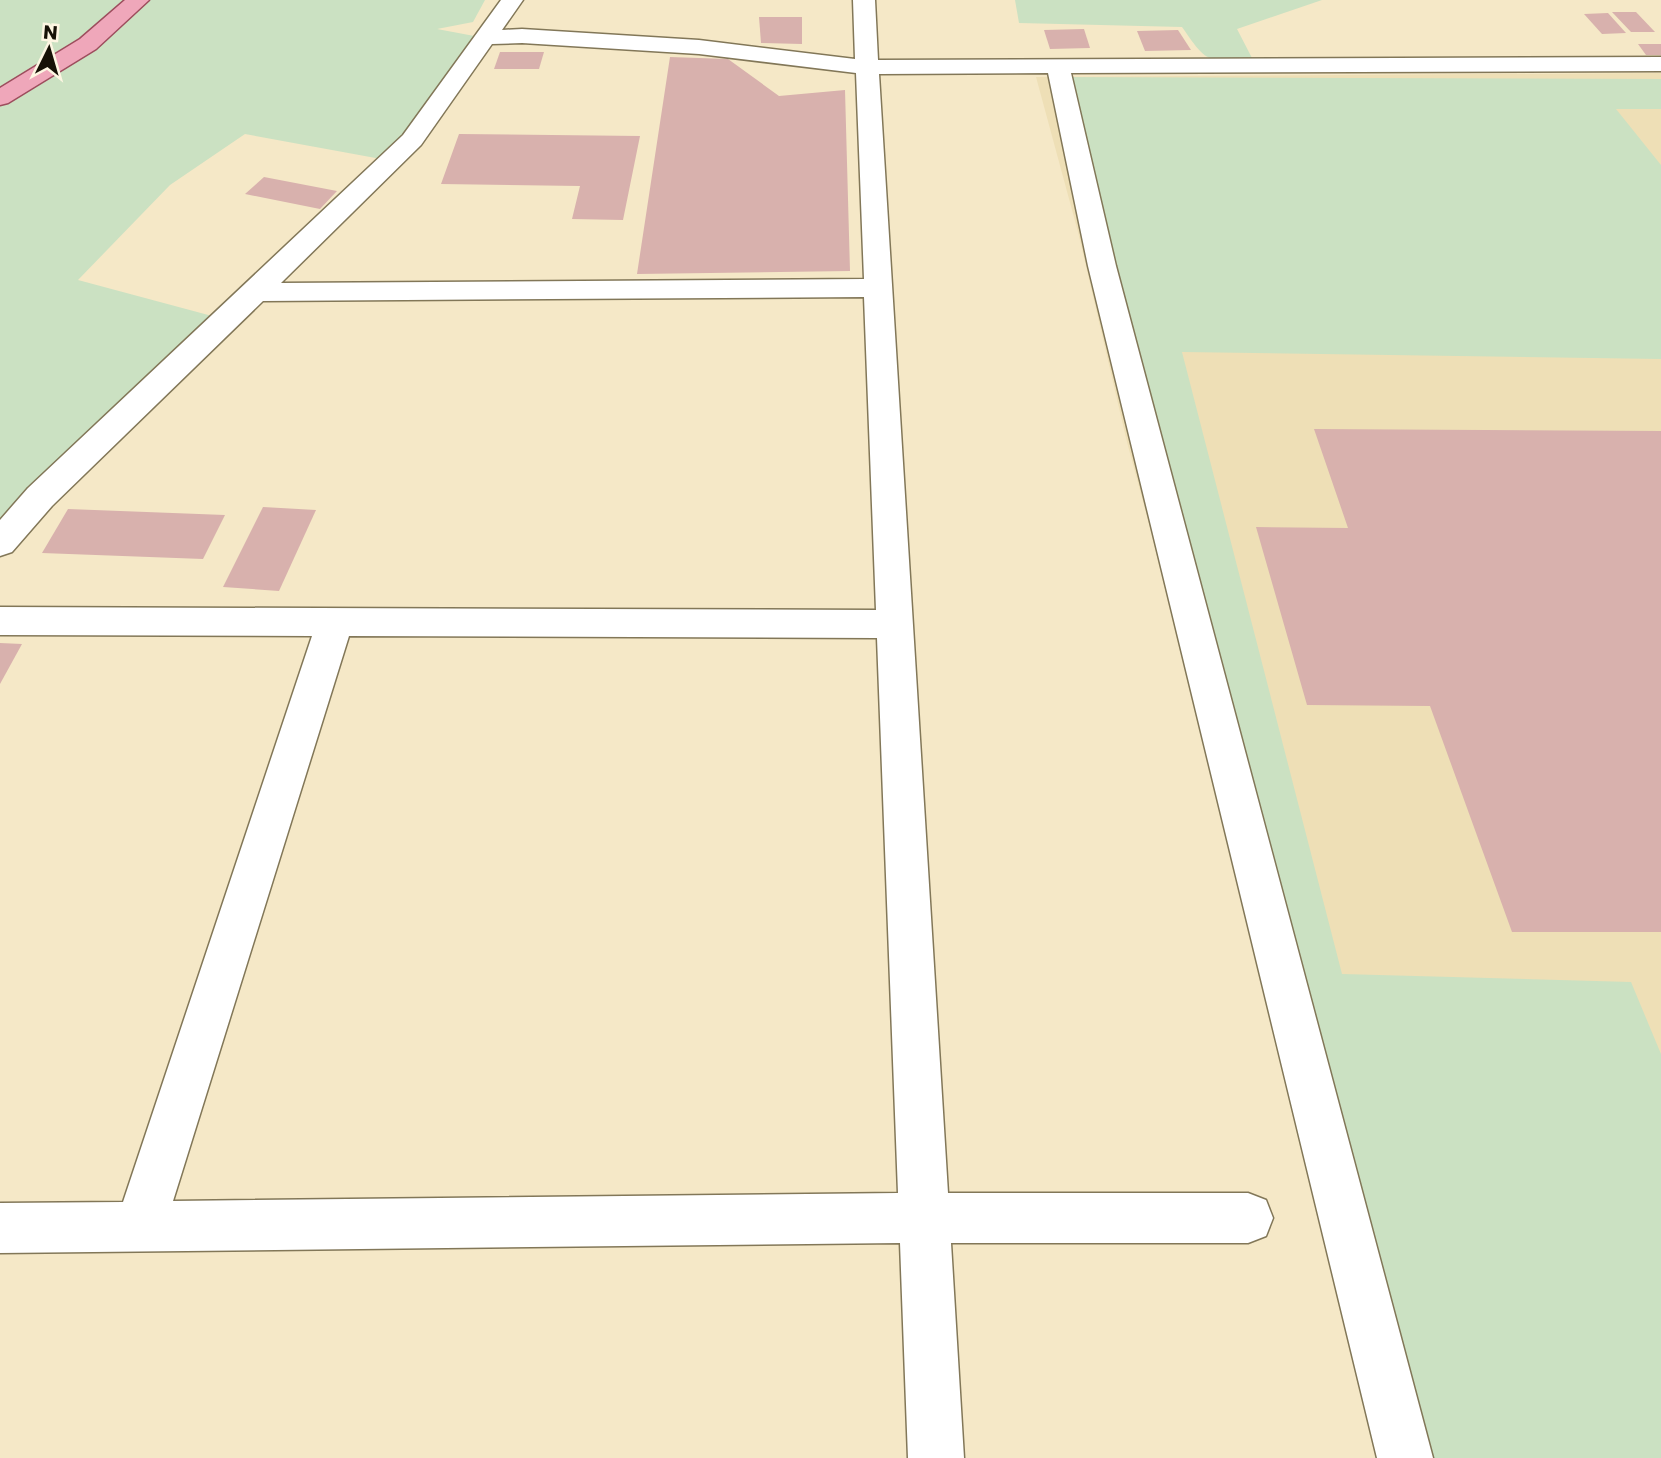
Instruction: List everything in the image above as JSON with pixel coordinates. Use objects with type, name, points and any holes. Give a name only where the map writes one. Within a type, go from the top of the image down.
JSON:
[{"type":"main road","points":[[0,98],[88,44],[138,0]]},
{"type":"street","points":[[0,543],[40,497],[370,184],[412,140],[513,0]]},
{"type":"street","points":[[864,0],[936,1458]]},
{"type":"street","points":[[485,38],[522,36],[699,47],[867,67],[1661,64]]},
{"type":"street","points":[[1058,65],[1102,266],[1405,1458]]},
{"type":"street","points":[[256,292],[878,288]]},
{"type":"street","points":[[0,621],[896,624]]},
{"type":"street","points":[[141,1226],[335,622]]},
{"type":"street","points":[[0,1227],[924,1218],[1248,1218]]},
{"type":"shaded area","points":[[1661,73],[1661,1458],[1377,1458],[1127,442],[1078,232],[1036,77]]},
{"type":"green space","points":[[0,0],[485,0],[473,22],[437,29],[485,38],[392,161],[245,134],[170,185],[78,280],[227,320],[0,553]]},
{"type":"green space","points":[[1015,0],[1322,0],[1237,29],[1252,58],[1217,59],[1210,58],[1198,49],[1182,27],[1019,23]]},
{"type":"green space","points":[[1056,77],[1661,79],[1661,109],[1616,109],[1661,165],[1661,359],[1182,352],[1342,974],[1631,982],[1661,1054],[1661,1458],[1376,1458]]},
{"type":"building","points":[[1612,12],[1636,12],[1655,32],[1631,32]]},
{"type":"building","points":[[1608,13],[1626,33],[1602,34],[1584,14]]},
{"type":"building","points":[[759,17],[802,17],[802,44],[761,43]]},
{"type":"building","points":[[1084,29],[1090,48],[1050,49],[1044,30]]},
{"type":"building","points":[[1178,30],[1191,50],[1145,51],[1137,31]]},
{"type":"building","points":[[1638,44],[1661,44],[1661,55],[1646,55]]},
{"type":"building","points":[[500,52],[544,52],[539,69],[494,69]]},
{"type":"building","points":[[670,57],[728,59],[779,96],[845,90],[850,271],[637,274]]},
{"type":"building","points":[[459,134],[640,136],[623,220],[572,219],[580,186],[441,184]]},
{"type":"building","points":[[264,177],[337,191],[320,209],[245,194]]},
{"type":"building","points":[[1314,429],[1661,431],[1661,932],[1512,932],[1430,706],[1307,705],[1256,527],[1348,528]]},
{"type":"building","points":[[263,507],[316,510],[279,591],[223,587]]},
{"type":"building","points":[[68,509],[225,515],[203,559],[42,553]]},
{"type":"building","points":[[0,643],[22,644],[0,684]]}]
